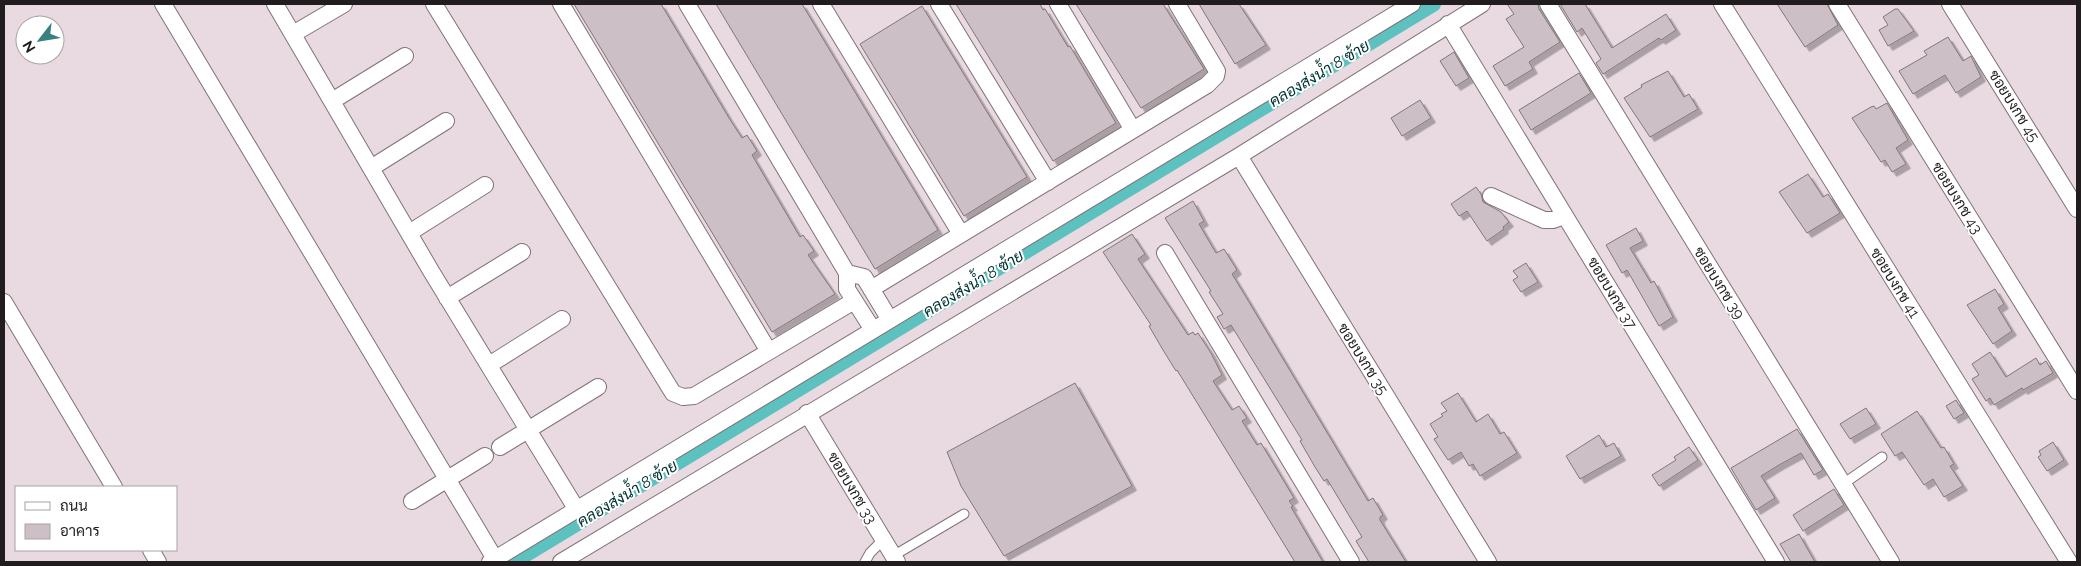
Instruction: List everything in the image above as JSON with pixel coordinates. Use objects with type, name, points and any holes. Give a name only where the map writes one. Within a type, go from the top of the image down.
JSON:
[{"type":"street","points":[[164,4],[447,479],[492,561],[1412,4]]},
{"type":"street","points":[[275,4],[447,298],[578,510]]},
{"type":"street","points":[[293,34],[344,4]]},
{"type":"street","points":[[434,4],[673,393],[683,397],[694,396],[768,350],[854,301]]},
{"type":"street","points":[[561,4],[768,350]]},
{"type":"street","points":[[687,4],[847,273],[847,289],[873,330]]},
{"type":"street","points":[[821,4],[961,234]]},
{"type":"street","points":[[939,4],[1048,182]]},
{"type":"street","points":[[1058,4],[1133,130]]},
{"type":"street","points":[[871,289],[1207,85],[1216,76],[1217,71],[1177,4]]},
{"type":"street","points":[[561,562],[1239,156],[1482,4]]},
{"type":"street","name":"ซอยบงกช 39","points":[[1548,4],[1891,562]]},
{"type":"street","name":"ซอยบงกช 41","points":[[1722,4],[2069,562]]},
{"type":"street","name":"ซอยบงกช 43","points":[[1837,4],[2077,391]]},
{"type":"street","name":"ซอยบงกช 45","points":[[1950,4],[2077,209]]},
{"type":"street","name":"ซอยบงกช 37","points":[[1448,24],[1776,562]]},
{"type":"street","points":[[332,101],[405,56]]},
{"type":"street","points":[[371,168],[446,121]]},
{"type":"street","name":"ซอยบงกช 35","points":[[1239,156],[1488,562]]},
{"type":"street","points":[[409,233],[486,185]]},
{"type":"street","points":[[1491,196],[1544,220],[1553,220],[1564,216]]},
{"type":"street","points":[[447,298],[522,252]]},
{"type":"street","points":[[1165,253],[1352,562]]},
{"type":"street","points":[[847,273],[864,277],[890,320]]},
{"type":"street","points":[[4,302],[113,486]]},
{"type":"street","points":[[489,365],[562,319]]},
{"type":"street","points":[[500,447],[598,387]]},
{"type":"street","name":"ซอยบงกช 33","points":[[807,413],[895,559]]},
{"type":"street","points":[[412,501],[485,456]]},
{"type":"street","points":[[152,551],[158,562]]},
{"type":"lane","points":[[1843,484],[1882,457]]},
{"type":"lane","points":[[895,559],[964,514]]},
{"type":"lane","points":[[865,562],[870,553],[883,540]]},
{"type":"building","points":[[574,4],[661,4],[742,138],[747,135],[757,151],[752,155],[800,237],[803,235],[814,251],[808,255],[835,294],[772,332]]},
{"type":"building","points":[[716,4],[802,4],[938,230],[875,269]]},
{"type":"building","points":[[956,4],[1040,4],[1068,47],[1070,46],[1116,123],[1053,161]]},
{"type":"building","points":[[1076,4],[1163,4],[1204,69],[1141,108]]},
{"type":"building","points":[[1199,4],[1239,4],[1266,45],[1235,64]]},
{"type":"building","points":[[1507,4],[1538,4],[1539,9],[1560,42],[1529,62],[1533,69],[1505,86],[1493,66],[1524,47],[1506,19],[1514,14]]},
{"type":"building","points":[[1560,4],[1585,4],[1612,48],[1666,14],[1676,30],[1661,40],[1659,38],[1603,74],[1596,63],[1601,59],[1582,28],[1577,32]]},
{"type":"building","points":[[1777,4],[1827,4],[1838,25],[1805,47]]},
{"type":"building","points":[[922,6],[1027,177],[964,216],[860,44]]},
{"type":"building","points":[[1898,9],[1914,31],[1888,46],[1879,30],[1888,25],[1883,17]]},
{"type":"building","points":[[1948,37],[1963,61],[1971,56],[1981,77],[1956,93],[1945,75],[1913,94],[1899,71],[1927,55],[1924,51]]},
{"type":"building","points":[[1454,52],[1469,78],[1456,86],[1440,61]]},
{"type":"building","points":[[1668,71],[1684,97],[1689,94],[1698,109],[1650,137],[1624,98],[1642,87],[1641,85]]},
{"type":"building","points":[[1579,73],[1591,93],[1531,130],[1519,110]]},
{"type":"building","points":[[1420,100],[1431,118],[1402,136],[1391,118]]},
{"type":"building","points":[[1887,103],[1908,140],[1896,148],[1906,164],[1892,172],[1885,160],[1881,162],[1852,118],[1871,107],[1874,106],[1876,109]]},
{"type":"building","points":[[1808,174],[1823,197],[1828,194],[1840,213],[1807,233],[1779,192]]},
{"type":"building","points":[[1476,187],[1481,194],[1483,202],[1501,212],[1509,222],[1503,227],[1504,229],[1487,241],[1467,211],[1459,216],[1451,204]]},
{"type":"building","points":[[1193,201],[1204,221],[1199,224],[1216,253],[1224,249],[1237,270],[1232,274],[1368,501],[1373,498],[1383,515],[1380,517],[1380,520],[1406,562],[1369,562],[1356,541],[1362,537],[1327,479],[1324,481],[1315,467],[1300,441],[1302,440],[1231,325],[1224,329],[1217,317],[1223,314],[1209,292],[1211,291],[1165,218]]},
{"type":"building","points":[[1636,228],[1643,241],[1630,248],[1651,283],[1654,281],[1673,317],[1659,326],[1627,270],[1622,273],[1606,245]]},
{"type":"building","points":[[1132,234],[1145,254],[1138,259],[1188,335],[1193,332],[1195,335],[1198,333],[1211,353],[1222,375],[1213,381],[1232,410],[1239,406],[1247,418],[1242,421],[1257,445],[1261,443],[1294,498],[1289,501],[1293,506],[1291,507],[1323,562],[1295,562],[1163,350],[1149,326],[1151,325],[1103,252]]},
{"type":"building","points":[[1526,263],[1538,282],[1521,292],[1513,280],[1518,277],[1513,271]]},
{"type":"building","points":[[1995,289],[2004,304],[1998,308],[2012,331],[1993,344],[1967,305]]},
{"type":"building","points":[[1990,352],[2006,377],[2036,358],[2040,365],[2046,361],[2053,373],[2023,390],[2022,388],[1994,405],[1990,398],[1986,401],[1972,379],[1979,375],[1972,364]]},
{"type":"building","points":[[1075,383],[1132,486],[1004,556],[961,486],[947,452]]},
{"type":"building","points":[[1458,393],[1476,422],[1488,414],[1500,434],[1504,432],[1517,453],[1480,476],[1473,464],[1469,466],[1461,452],[1448,460],[1434,439],[1438,437],[1430,424],[1443,416],[1441,414],[1447,411],[1441,403]]},
{"type":"building","points":[[1956,400],[1964,413],[1954,419],[1946,406]]},
{"type":"building","points":[[1866,408],[1876,424],[1850,439],[1840,424]]},
{"type":"building","points":[[1917,411],[1941,448],[1944,447],[1954,464],[1950,466],[1963,486],[1944,497],[1933,479],[1924,485],[1902,452],[1895,456],[1881,434]]},
{"type":"building","points":[[1797,429],[1823,470],[1814,475],[1801,453],[1779,465],[1761,476],[1775,498],[1756,510],[1731,468]]},
{"type":"building","points":[[1599,435],[1606,447],[1614,443],[1621,456],[1580,479],[1566,456]]},
{"type":"building","points":[[2053,442],[2064,460],[2047,471],[2038,457],[2041,455],[2039,451]]},
{"type":"building","points":[[1689,447],[1698,460],[1659,486],[1652,475],[1676,460],[1674,457]]},
{"type":"building","points":[[1834,489],[1844,505],[1803,531],[1793,515]]},
{"type":"building","points":[[1799,534],[1815,562],[1791,562],[1780,544]]},
{"type":"waterway","name":"คลองส่งน้ำ 8 ซ้าย","points":[[513,562],[1433,4]]}]
